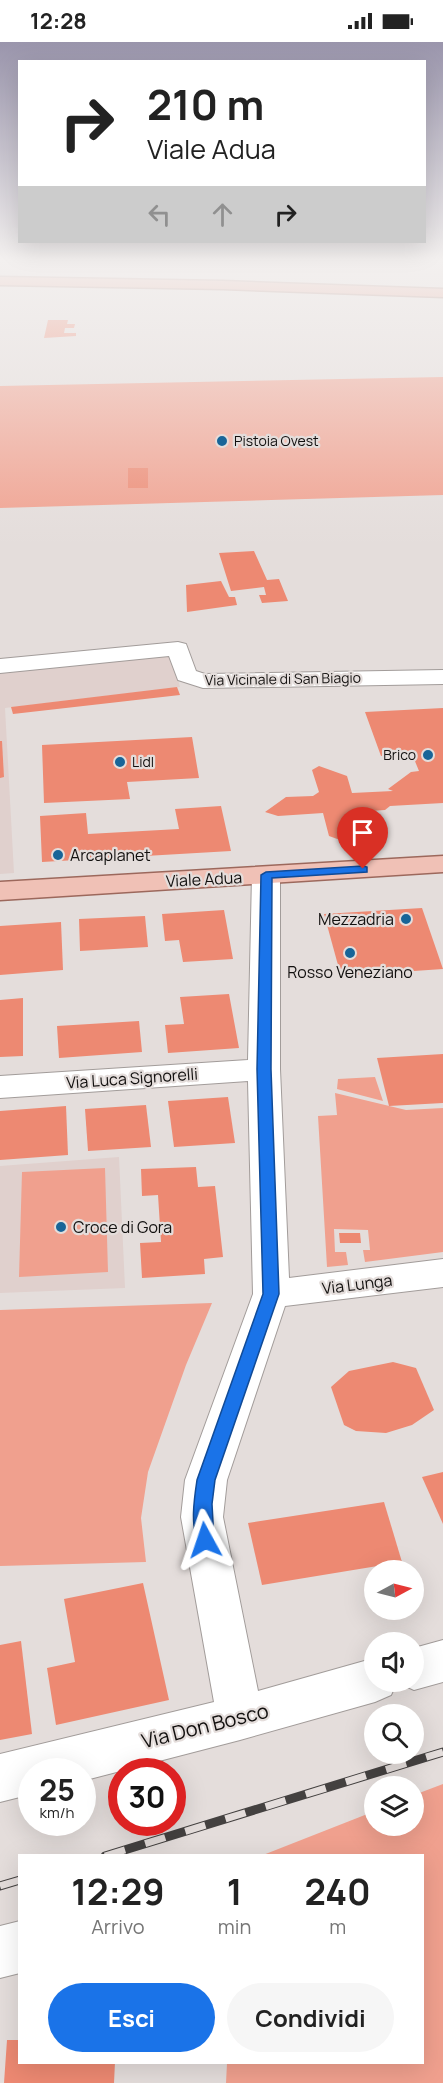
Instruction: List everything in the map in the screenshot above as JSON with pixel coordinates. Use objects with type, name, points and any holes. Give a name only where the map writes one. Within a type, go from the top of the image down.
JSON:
[{"type":"main road","name":"Viale Adua","points":[[0,891],[443,864]]},
{"type":"street","name":"Via Vicinale di San Biagio","points":[[0,666],[178,649],[186,675],[202,681],[443,677]]},
{"type":"street","points":[[240,1718],[205,1540],[202,1504],[206,1480],[271,1294],[264,1069],[266,875]]},
{"type":"street","name":"Via Luca Signorelli","points":[[0,1087],[264,1069]]},
{"type":"street","name":"Via Lunga","points":[[271,1294],[443,1273]]},
{"type":"street","points":[[424,1666],[443,1660]]},
{"type":"street","name":"Via Don Bosco","points":[[0,1778],[240,1718],[364,1683]]},
{"type":"street","points":[[0,1952],[18,1948]]},
{"type":"shaded area","name":"Pistoia Ovest","points":[[443,377],[443,495],[0,508],[0,386]]},
{"type":"shaded area","points":[[166,655],[172,659],[180,687],[5,708],[14,873],[0,874],[0,669]]},
{"type":"shaded area","points":[[375,1077],[383,1101],[337,1089],[338,1079]]},
{"type":"shaded area","points":[[335,1093],[406,1110],[443,1108],[443,1252],[365,1262],[363,1250],[370,1250],[368,1230],[334,1229],[335,1252],[346,1252],[348,1265],[327,1267],[318,1116],[337,1115]]},
{"type":"shaded area","name":"Croce di Gora","points":[[119,1157],[125,1288],[0,1293],[0,1166]]},
{"type":"shaded area","points":[[105,1168],[108,1272],[19,1277],[22,1172]]},
{"type":"shaded area","points":[[212,1303],[186,1365],[148,1472],[141,1518],[146,1562],[0,1566],[0,1310]]},
{"type":"shaded area","points":[[443,1784],[443,2083],[226,2083],[227,2064],[424,2064],[424,1854],[266,1854],[364,1815],[364,1836],[424,1836],[424,1791]]},
{"type":"building","points":[[128,468],[148,468],[148,488],[128,488]]},
{"type":"building","points":[[254,551],[267,580],[279,579],[288,601],[262,603],[259,595],[266,595],[264,587],[231,591],[219,553]]},
{"type":"building","points":[[221,581],[229,597],[235,597],[237,605],[187,612],[186,585]]},
{"type":"building","points":[[177,687],[180,695],[13,714],[11,707]]},
{"type":"building","points":[[443,708],[443,803],[390,806],[385,810],[356,812],[361,824],[340,840],[329,836],[323,813],[278,816],[265,812],[286,797],[313,796],[319,792],[312,770],[319,766],[347,776],[352,793],[393,791],[388,789],[411,772],[419,771],[412,754],[381,756],[365,712]]},
{"type":"building","name":"Lidl","points":[[192,737],[199,778],[127,782],[130,799],[44,803],[42,745]]},
{"type":"building","points":[[0,741],[2,741],[4,777],[0,778]]},
{"type":"building","points":[[221,806],[231,851],[42,862],[40,816],[86,813],[88,834],[179,829],[175,809]]},
{"type":"building","points":[[422,908],[443,969],[341,976],[324,914]]},
{"type":"building","points":[[224,910],[233,959],[183,962],[179,940],[165,941],[162,914]]},
{"type":"building","points":[[145,916],[148,947],[80,951],[79,919]]},
{"type":"building","points":[[61,922],[63,970],[0,975],[0,926]]},
{"type":"building","points":[[229,994],[239,1048],[168,1053],[165,1025],[184,1024],[180,997]]},
{"type":"building","points":[[23,998],[23,1056],[0,1057],[0,1000]]},
{"type":"building","points":[[139,1021],[142,1052],[59,1058],[57,1026]]},
{"type":"building","points":[[443,1054],[443,1103],[389,1106],[377,1058]]},
{"type":"building","points":[[228,1097],[235,1143],[174,1147],[168,1101]]},
{"type":"building","points":[[146,1105],[151,1147],[88,1151],[85,1109]]},
{"type":"building","points":[[66,1106],[68,1155],[0,1160],[0,1111]]},
{"type":"building","points":[[196,1167],[198,1187],[215,1186],[223,1257],[204,1259],[205,1274],[142,1278],[140,1243],[161,1242],[158,1195],[142,1196],[141,1169]]},
{"type":"building","points":[[339,1233],[360,1233],[361,1243],[340,1243]]},
{"type":"building","points":[[393,1362],[416,1368],[434,1410],[412,1425],[386,1433],[356,1431],[344,1425],[331,1387],[349,1371]]},
{"type":"building","points":[[443,1472],[443,1524],[422,1477]]},
{"type":"building","points":[[384,1502],[401,1560],[364,1560],[364,1568],[262,1585],[248,1523]]},
{"type":"building","points":[[143,1583],[169,1700],[56,1725],[47,1668],[75,1662],[64,1599]]},
{"type":"building","points":[[21,1641],[32,1734],[0,1740],[0,1645]]},
{"type":"building","points":[[7,2040],[18,2040],[18,2064],[115,2064],[114,2083],[4,2083]]},
{"type":"railway","points":[[112,1854],[443,1752]]},
{"type":"railway","points":[[0,1886],[18,1881]]},
{"type":"place","name":"Pistoia Ovest","points":[[222,441]]},
{"type":"place","name":"Brico","points":[[428,755]]},
{"type":"place","name":"Lidl","points":[[120,762]]},
{"type":"place","name":"Arcaplanet","points":[[58,855]]},
{"type":"place","name":"Mezzadria","points":[[406,919]]},
{"type":"place","name":"Rosso Veneziano","points":[[350,953]]},
{"type":"place","name":"Croce di Gora","points":[[61,1227]]},
{"type":"route","points":[[205,1540],[202,1504],[206,1480],[271,1294],[264,1069],[266,875],[363,869]]}]
